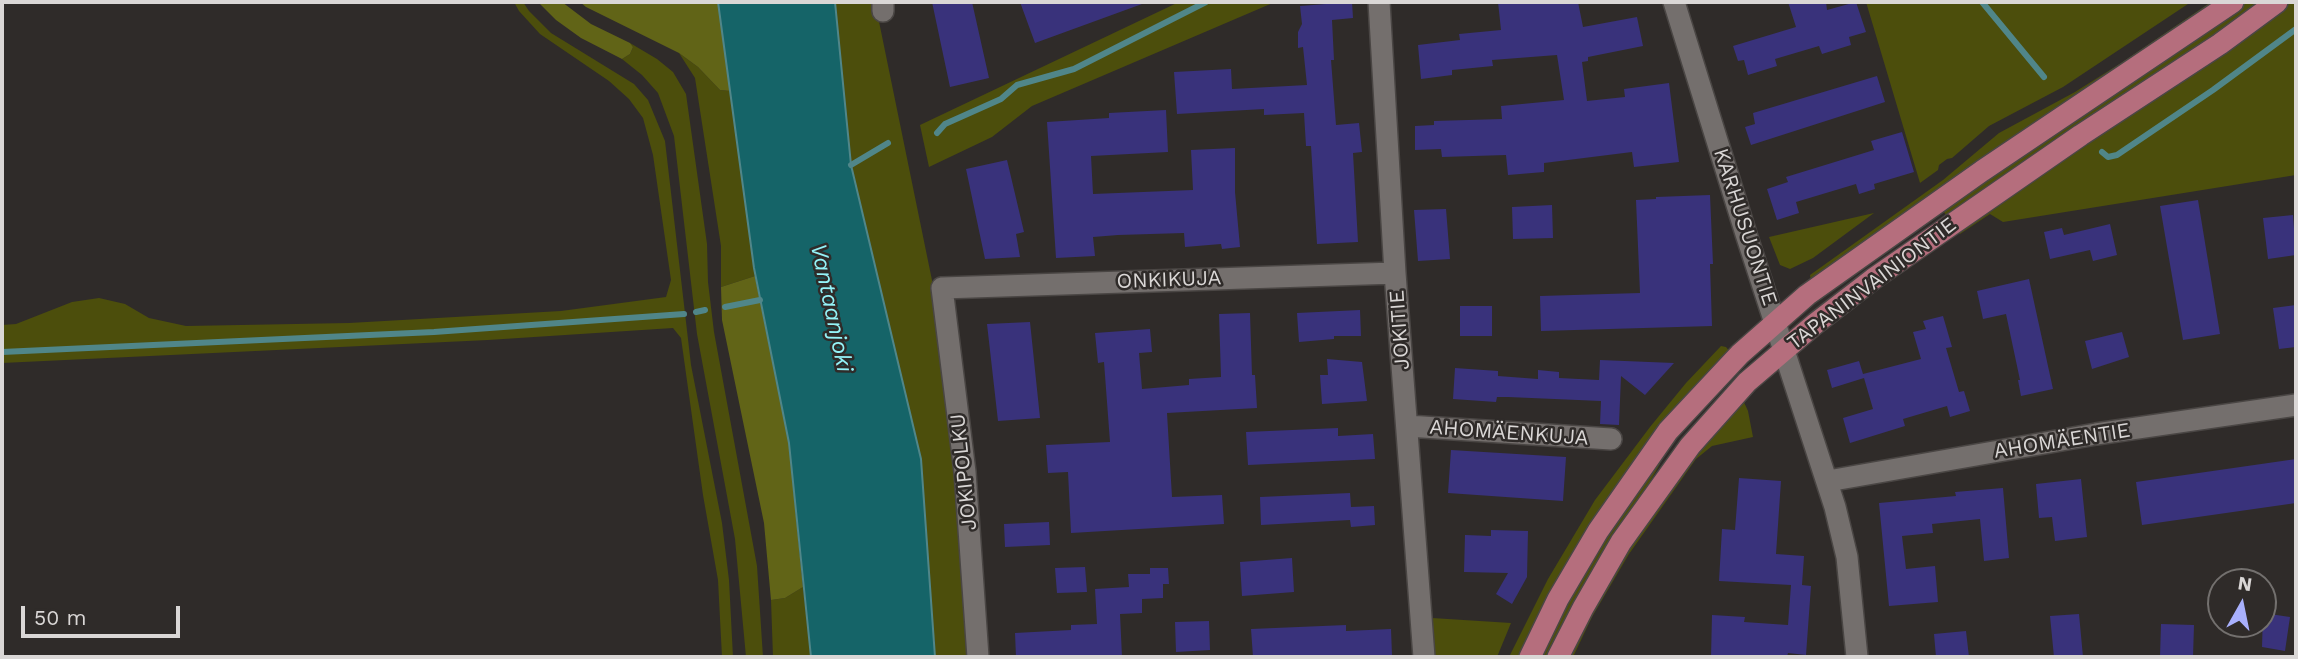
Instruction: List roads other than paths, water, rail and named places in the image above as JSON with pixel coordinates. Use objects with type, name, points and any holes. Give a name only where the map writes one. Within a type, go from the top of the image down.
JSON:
[{"type":"main road","name":"TAPANINVAINIONTIE","points":[[1530,657],[1558,599],[1598,531],[1668,431],[1740,354],[1807,295],[1982,171],[2233,2]]},
{"type":"main road","name":"TAPANINVAINIONTIE","points":[[1558,657],[1621,542],[1690,446],[1747,382],[1835,308],[1929,239],[2220,44],[2277,2]]},
{"type":"street","name":"JOKITIE","points":[[1379,2],[1395,273],[1424,657]]},
{"type":"street","name":"KARHUSUONTIE","points":[[1674,2],[1828,481],[1847,557],[1857,657]]},
{"type":"street","name":"ONKIKUJA","points":[[943,288],[1395,273]]},
{"type":"street","name":"JOKIPOLKU","points":[[943,288],[965,471],[978,657]]},
{"type":"street","name":"AHOMÄENTIE","points":[[1828,481],[2096,434],[2296,405]]},
{"type":"street","name":"AHOMÄENKUJA","points":[[1407,426],[1611,439]]},
{"type":"water","name":"Vantaanjoki","points":[[718,2],[835,2],[851,165],[921,459],[935,657],[811,657],[789,443],[754,268]]},
{"type":"waterway","points":[[937,133],[945,124],[1001,99],[1017,85],[1074,69],[1206,2]]},
{"type":"waterway","points":[[1982,2],[2044,77]]},
{"type":"waterway","points":[[2102,152],[2108,157],[2117,155],[2213,90],[2296,29]]},
{"type":"waterway","points":[[851,165],[888,143]]},
{"type":"waterway","points":[[725,307],[760,300]]},
{"type":"waterway","points":[[696,312],[705,310]]},
{"type":"waterway","points":[[2,352],[434,332],[684,314]]}]
